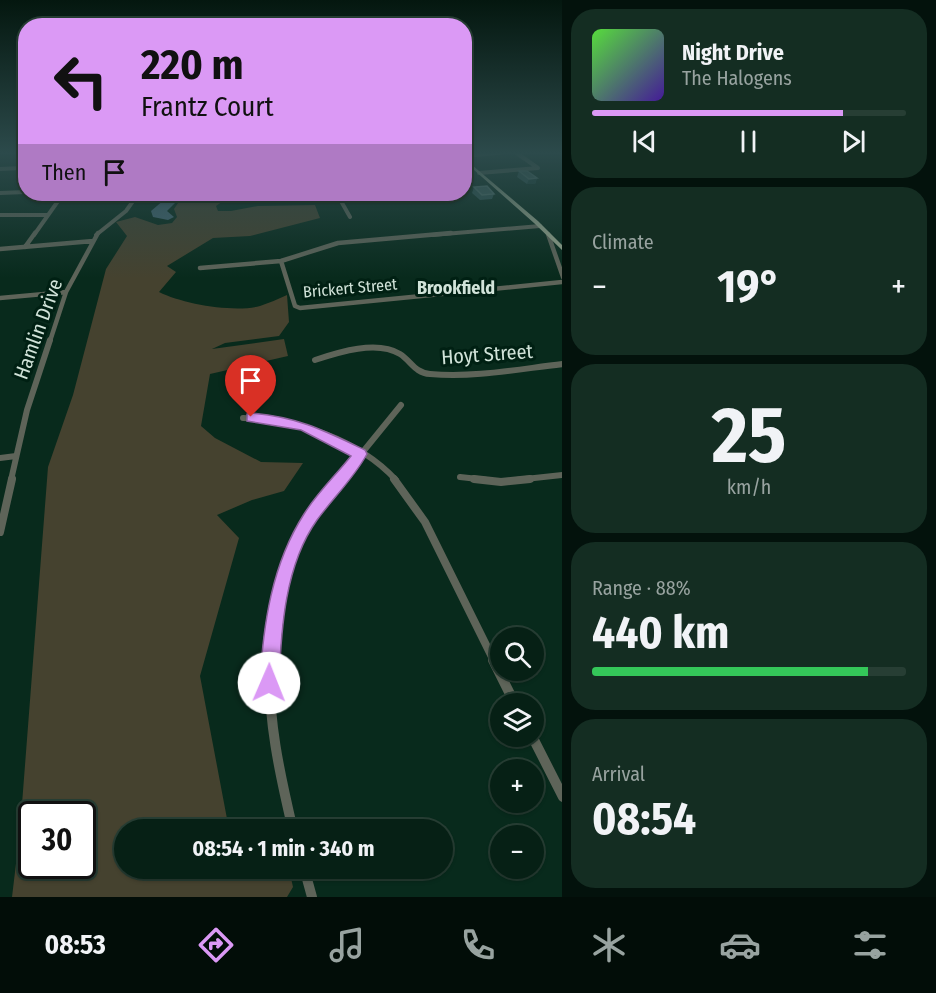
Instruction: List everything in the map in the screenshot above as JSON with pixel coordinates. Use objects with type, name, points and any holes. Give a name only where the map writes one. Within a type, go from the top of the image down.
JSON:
[{"type":"main road","points":[[504,194],[540,226],[562,250]]},
{"type":"street","points":[[25,247],[58,201]]},
{"type":"street","name":"Hamlin Drive","points":[[0,532],[27,410],[66,292],[93,241],[103,228],[126,212],[133,201]]},
{"type":"street","points":[[341,201],[350,217]]},
{"type":"street","points":[[0,215],[47,215]]},
{"type":"street","points":[[200,268],[281,261],[338,243],[358,240],[540,226]]},
{"type":"street","points":[[547,233],[552,240],[562,277]]},
{"type":"street","points":[[0,249],[93,241]]},
{"type":"street","name":"Brickert Street","points":[[281,261],[295,306],[300,308],[562,282]]},
{"type":"street","points":[[0,298],[66,292]]},
{"type":"street","name":"Hoyt Street","points":[[315,360],[339,353],[387,349],[400,354],[413,369],[423,373],[467,375],[562,364]]},
{"type":"street","points":[[290,819],[278,767],[270,701],[269,664],[276,605],[282,578],[298,537],[323,499],[400,405]]},
{"type":"street","points":[[243,418],[265,418],[304,426],[360,454],[398,482],[414,502],[510,693]]},
{"type":"street","points":[[0,458],[16,456]]},
{"type":"street","points":[[460,477],[501,482],[562,475]]},
{"type":"street","points":[[537,747],[562,797]]},
{"type":"street","points":[[307,879],[312,897]]},
{"type":"shaded area","points":[[179,201],[223,201],[216,206],[218,211],[258,206],[315,205],[320,218],[250,236],[213,238],[167,266],[176,272],[159,292],[195,304],[223,308],[260,306],[287,295],[289,322],[279,336],[225,343],[212,349],[284,339],[288,356],[210,374],[201,426],[215,438],[261,462],[303,463],[284,491],[252,500],[217,515],[239,538],[200,676],[227,819],[114,819],[114,879],[291,879],[293,887],[287,897],[12,897],[18,847],[18,879],[96,879],[96,801],[22,801],[48,467],[73,395],[106,269],[127,236],[116,222],[135,217],[158,225],[172,223],[177,217],[174,209]]},
{"type":"water","points":[[163,201],[177,201],[167,211],[174,217],[168,220],[153,217],[151,211]]},
{"type":"district","name":"Brookfield","points":[[456,288]]},
{"type":"route","points":[[251,417],[304,426],[360,454],[310,517],[289,558],[276,605],[269,683]]}]
